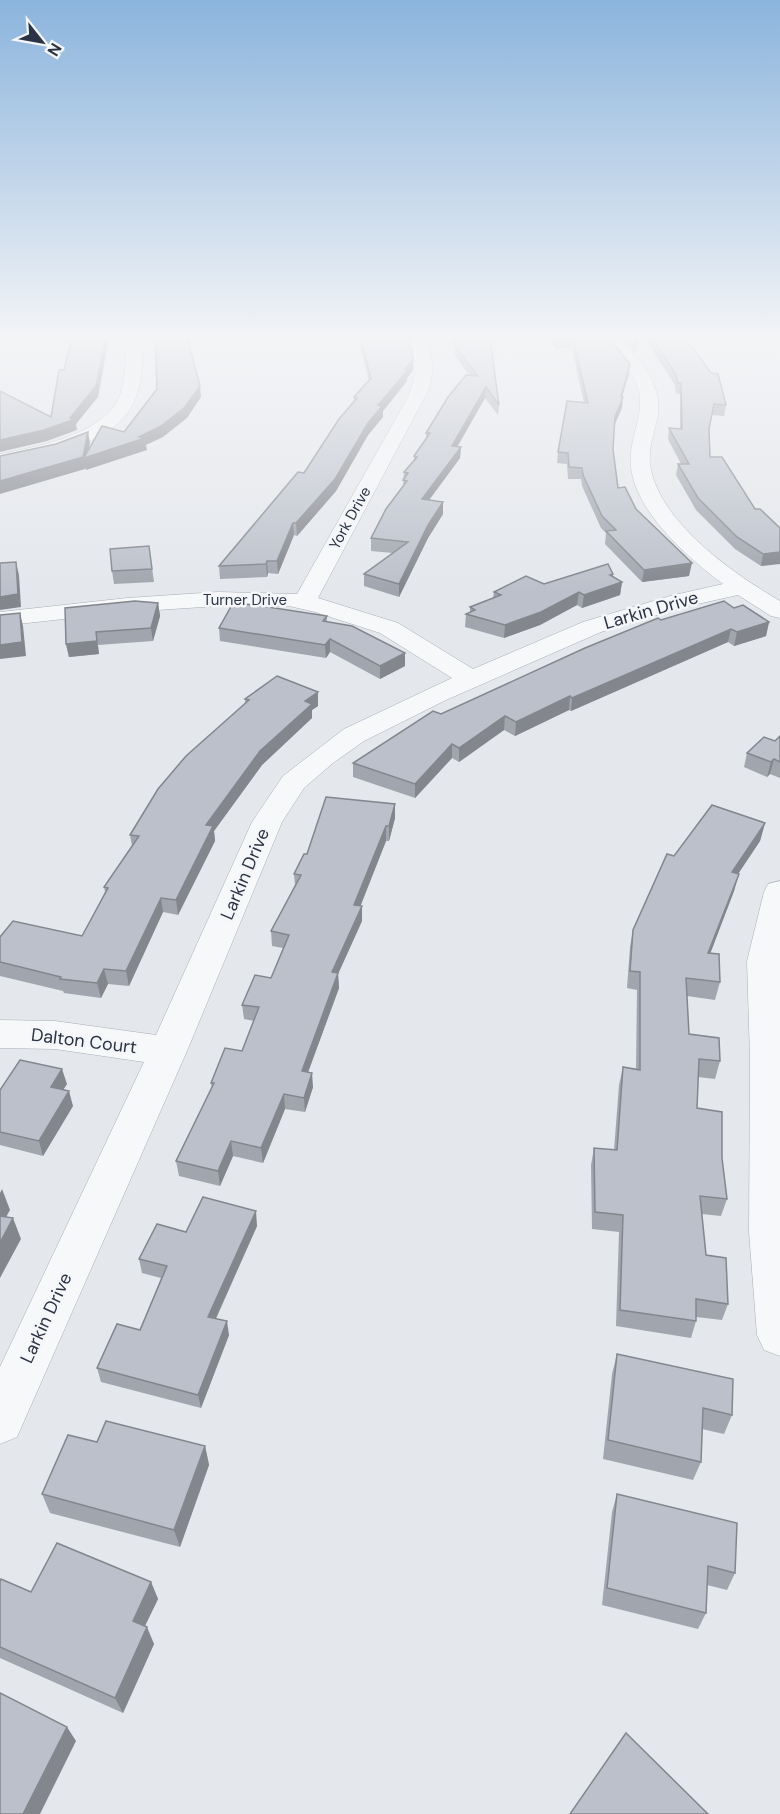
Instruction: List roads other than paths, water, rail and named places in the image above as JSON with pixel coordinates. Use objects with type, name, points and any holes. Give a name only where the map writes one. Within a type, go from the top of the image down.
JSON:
[{"type":"street","points":[[0,460],[54,447],[98,428],[106,422]]},
{"type":"street","name":"York Drive","points":[[304,602],[403,422]]},
{"type":"street","points":[[648,422],[639,451],[645,485],[664,518],[679,535],[741,587],[780,611]]},
{"type":"street","name":"Larkin Drive","points":[[0,1420],[168,1052],[267,822],[294,782],[354,735],[592,627],[678,601],[741,587]]},
{"type":"street","name":"Turner Drive","points":[[0,619],[127,604],[218,598],[288,599],[389,628],[471,680]]},
{"type":"street","points":[[780,892],[764,961],[769,1058],[770,1232],[780,1335]]},
{"type":"street","name":"Dalton Court","points":[[0,1034],[55,1035],[168,1052]]}]
